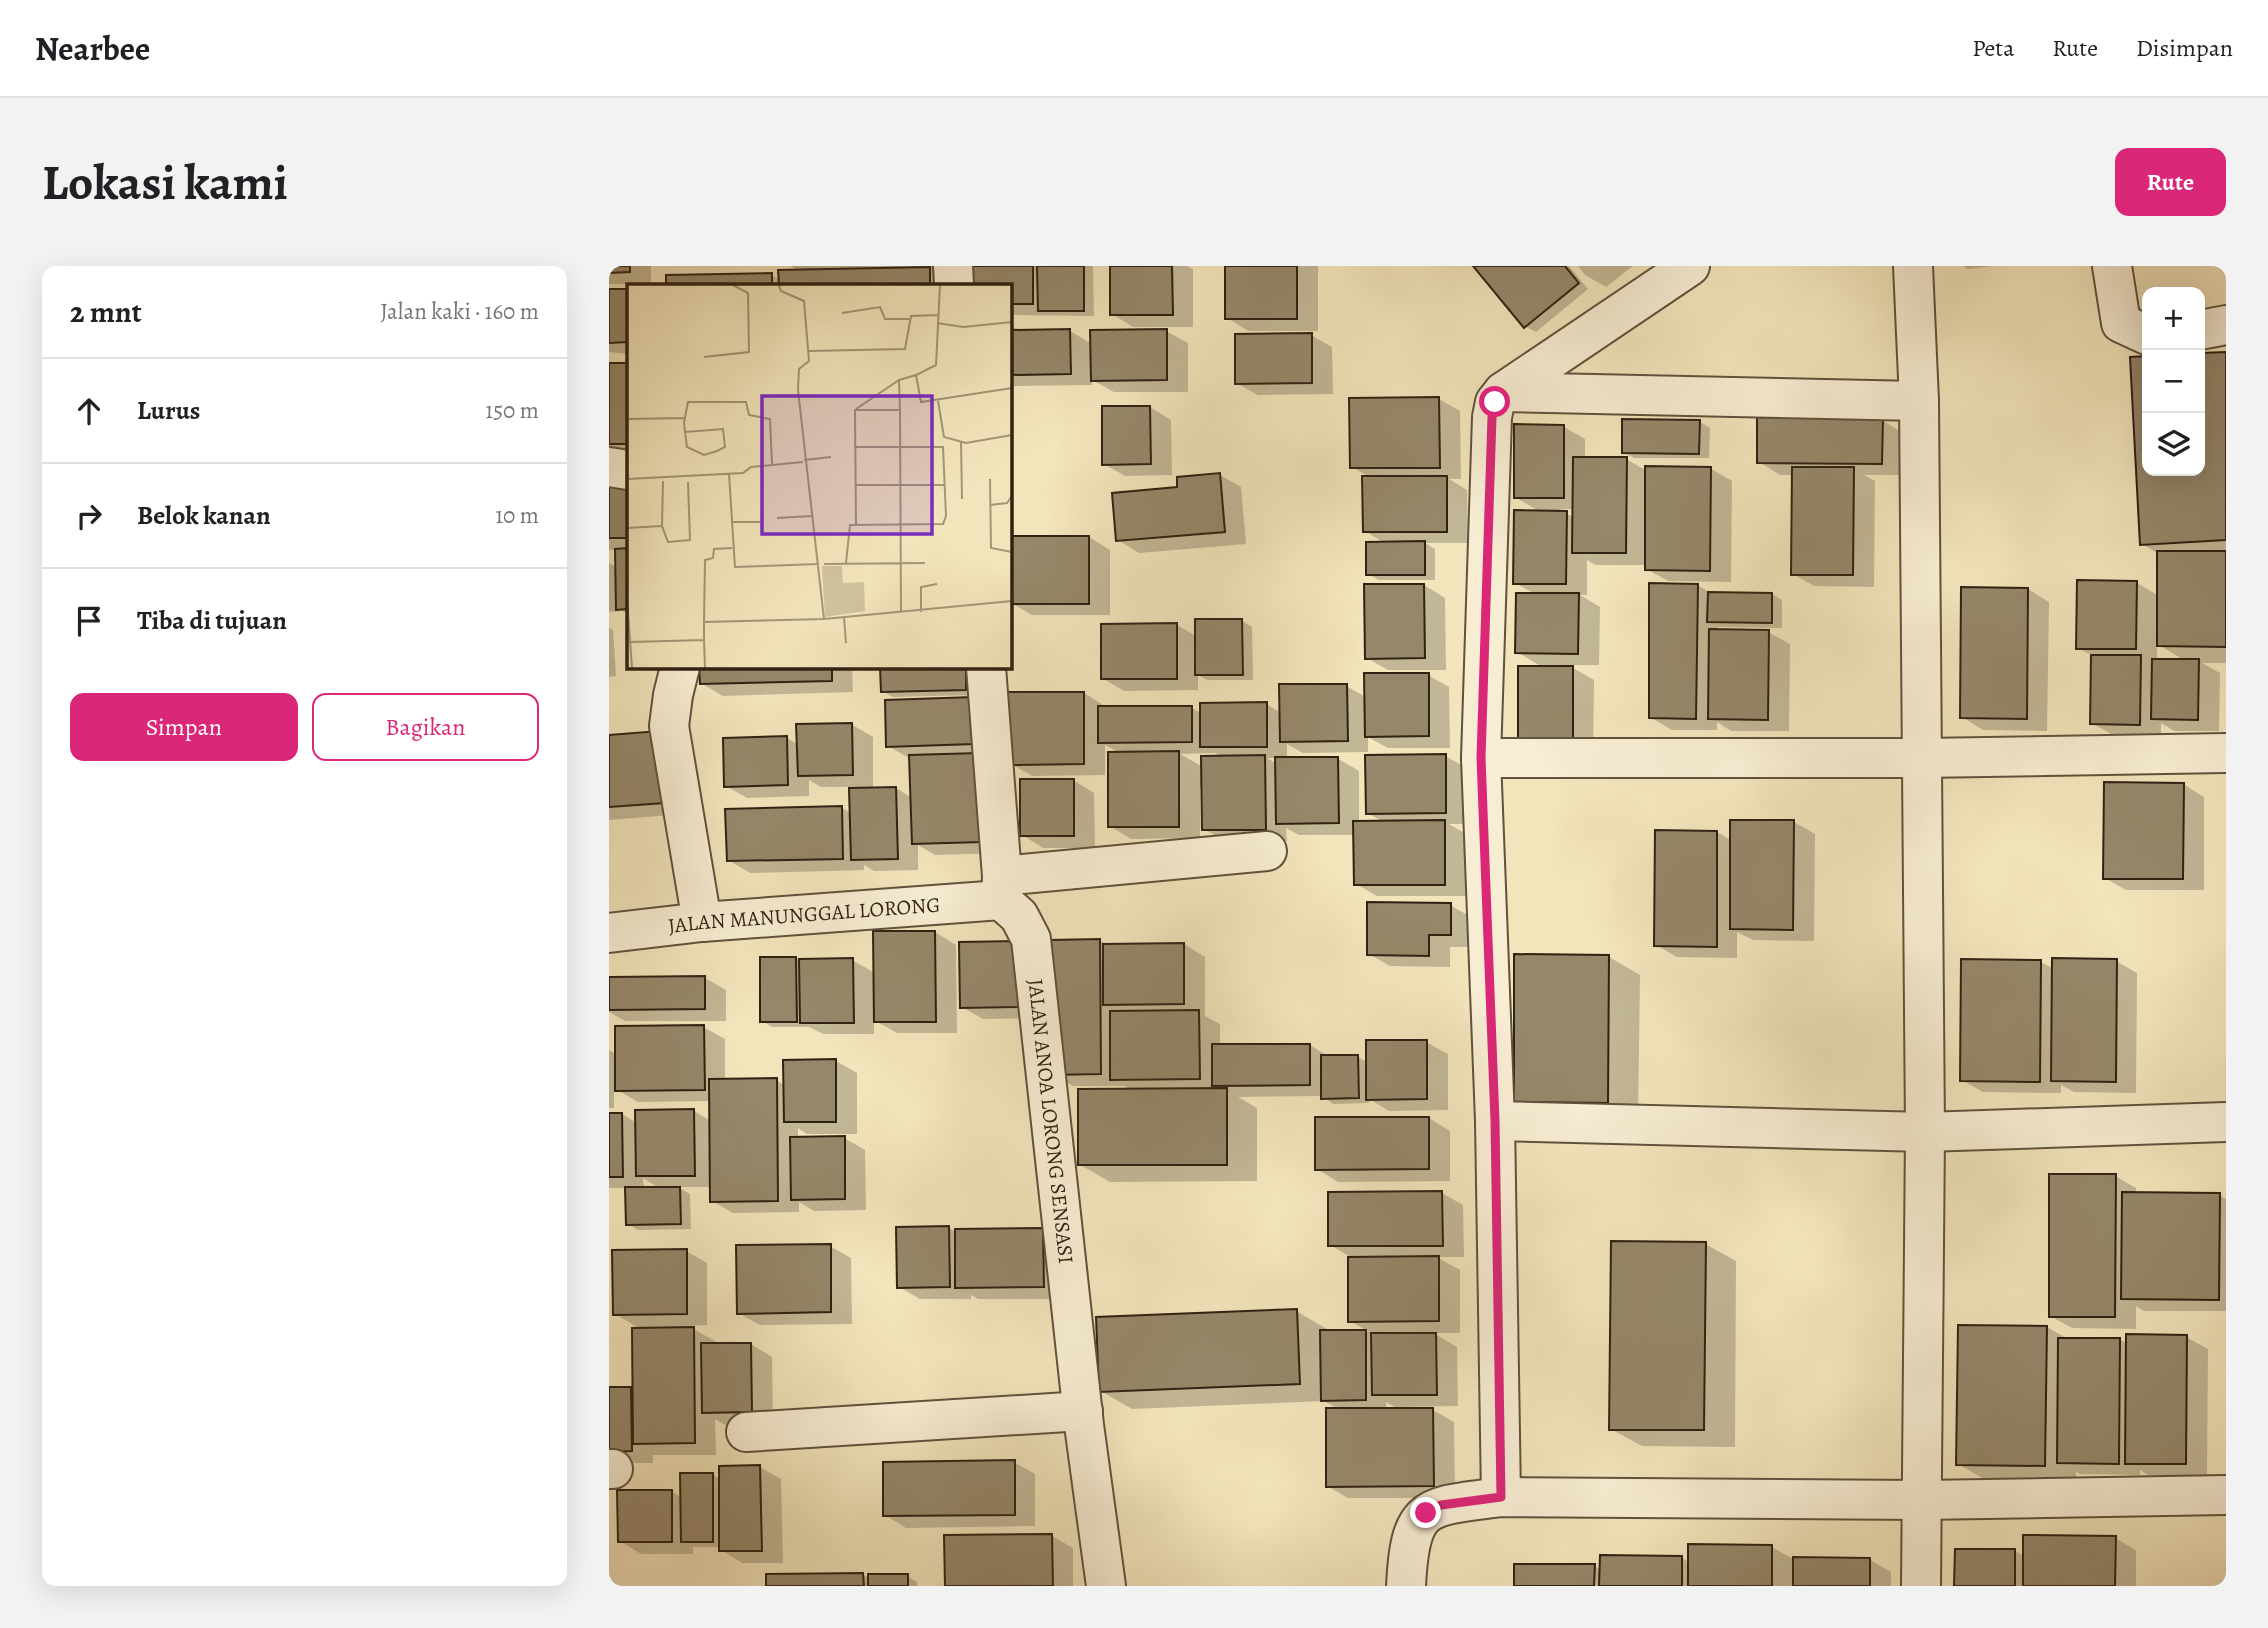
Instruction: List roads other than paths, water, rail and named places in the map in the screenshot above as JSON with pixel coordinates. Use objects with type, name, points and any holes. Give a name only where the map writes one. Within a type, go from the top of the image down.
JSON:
[{"type":"street","points":[[953,266],[954,284]]},
{"type":"street","points":[[1501,1497],[1495,1121],[1481,758],[1492,417],[1495,402],[1503,392],[1690,266]]},
{"type":"street","points":[[1913,266],[1919,401],[1925,1132],[1921,1586]]},
{"type":"street","points":[[2112,266],[2121,323],[2142,333]]},
{"type":"street","points":[[2205,329],[2226,325]]},
{"type":"street","points":[[1503,392],[1919,401]]},
{"type":"street","points":[[609,467],[627,470]]},
{"type":"street","points":[[680,668],[673,695],[670,726],[702,922]]},
{"type":"street","points":[[986,668],[1001,888]]},
{"type":"street","points":[[1481,758],[1922,758],[2226,753]]},
{"type":"street","name":"JALAN MANUNGGAL LORONG","points":[[609,933],[1001,888],[1267,851]]},
{"type":"street","name":"JALAN ANOA LORONG SENSASI","points":[[1001,888],[1031,939],[1083,1411],[1106,1586]]},
{"type":"street","points":[[1495,1121],[1925,1132],[2226,1122]]},
{"type":"street","points":[[745,1432],[1083,1411]]},
{"type":"street","points":[[1406,1586],[1407,1559],[1414,1528],[1426,1513],[1441,1505],[1501,1497],[1922,1500],[2226,1495]]}]
